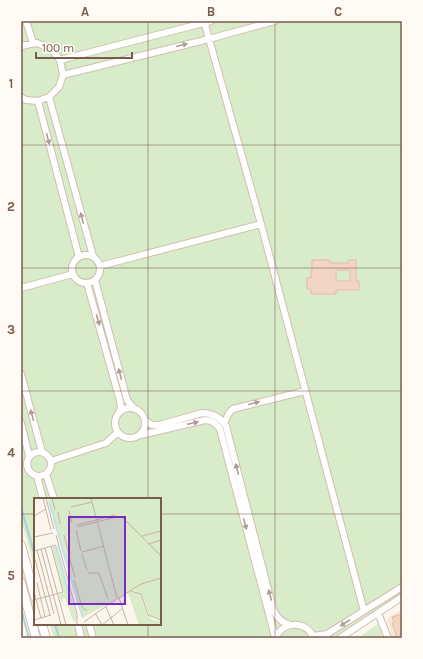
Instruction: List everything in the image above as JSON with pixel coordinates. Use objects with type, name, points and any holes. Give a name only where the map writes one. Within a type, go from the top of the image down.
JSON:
[{"type":"main road","points":[[21,545],[34,594]]},
{"type":"main road","points":[[21,583],[36,638]]},
{"type":"main road","points":[[42,625],[46,638]]},
{"type":"street","points":[[26,21],[33,43]]},
{"type":"street","points":[[63,75],[275,21]]},
{"type":"street","points":[[60,60],[207,22],[209,39],[261,224],[364,611]]},
{"type":"street","points":[[21,38],[22,46],[37,43],[51,49],[60,60],[63,75],[59,87],[49,97],[38,101],[26,100],[21,97]]},
{"type":"street","points":[[49,97],[93,256],[100,266],[99,275],[95,280],[87,283],[81,282],[73,274],[72,268],[74,263],[82,255],[93,256]]},
{"type":"street","points":[[38,101],[79,257]]},
{"type":"street","points":[[100,266],[261,224]]},
{"type":"street","points":[[21,288],[73,274]]},
{"type":"street","points":[[95,280],[127,400],[135,409]]},
{"type":"street","points":[[87,283],[120,401],[121,407],[115,421],[117,433]]},
{"type":"street","points":[[21,374],[42,452],[50,461],[50,468],[46,474],[37,476],[31,474],[27,469],[27,462],[30,456],[35,453],[42,452]]},
{"type":"street","points":[[224,423],[229,413],[233,409],[305,391]]},
{"type":"street","points":[[119,413],[123,409],[138,409],[143,414],[146,421],[145,429],[141,435]]},
{"type":"street","points":[[146,421],[152,425],[159,425],[206,413],[215,416],[224,423],[234,455],[273,609],[276,616],[286,624],[298,625],[306,628],[313,637],[327,634],[402,587]]},
{"type":"street","points":[[117,433],[127,438],[134,438],[205,420],[213,421],[218,426],[275,638]]},
{"type":"street","points":[[21,423],[30,456]]},
{"type":"street","points":[[50,461],[106,443],[117,433]]},
{"type":"street","points":[[46,474],[54,498]]},
{"type":"street","points":[[37,476],[43,498]]},
{"type":"street","points":[[340,638],[402,598]]},
{"type":"street","points":[[378,613],[388,638]]},
{"type":"street","points":[[78,625],[81,638]]},
{"type":"street","points":[[89,625],[93,638]]},
{"type":"street","points":[[275,638],[278,632],[284,627],[291,625]]},
{"type":"shaded area","points":[[402,609],[402,638],[393,638],[387,622],[388,618]]},
{"type":"green space","points":[[21,21],[402,21],[402,597],[339,638],[54,638],[50,625],[161,625],[161,498],[34,498],[34,565],[21,519]]},
{"type":"green space","points":[[21,559],[34,607],[34,619],[21,572]]},
{"type":"green space","points":[[378,624],[383,638],[358,638]]},
{"type":"building","points":[[312,260],[330,260],[330,263],[348,263],[348,260],[356,260],[356,281],[359,281],[359,290],[336,290],[336,294],[311,294],[311,289],[307,289],[307,278],[311,278]],"holes":[[[336,270],[350,270],[350,281],[336,281]]]},
{"type":"building","points":[[402,614],[402,638],[397,638],[392,623],[394,622],[392,617]]},
{"type":"waterway","points":[[21,507],[34,552]]},
{"type":"waterway","points":[[21,609],[29,638]]},
{"type":"waterway","points":[[55,625],[59,638]]}]
